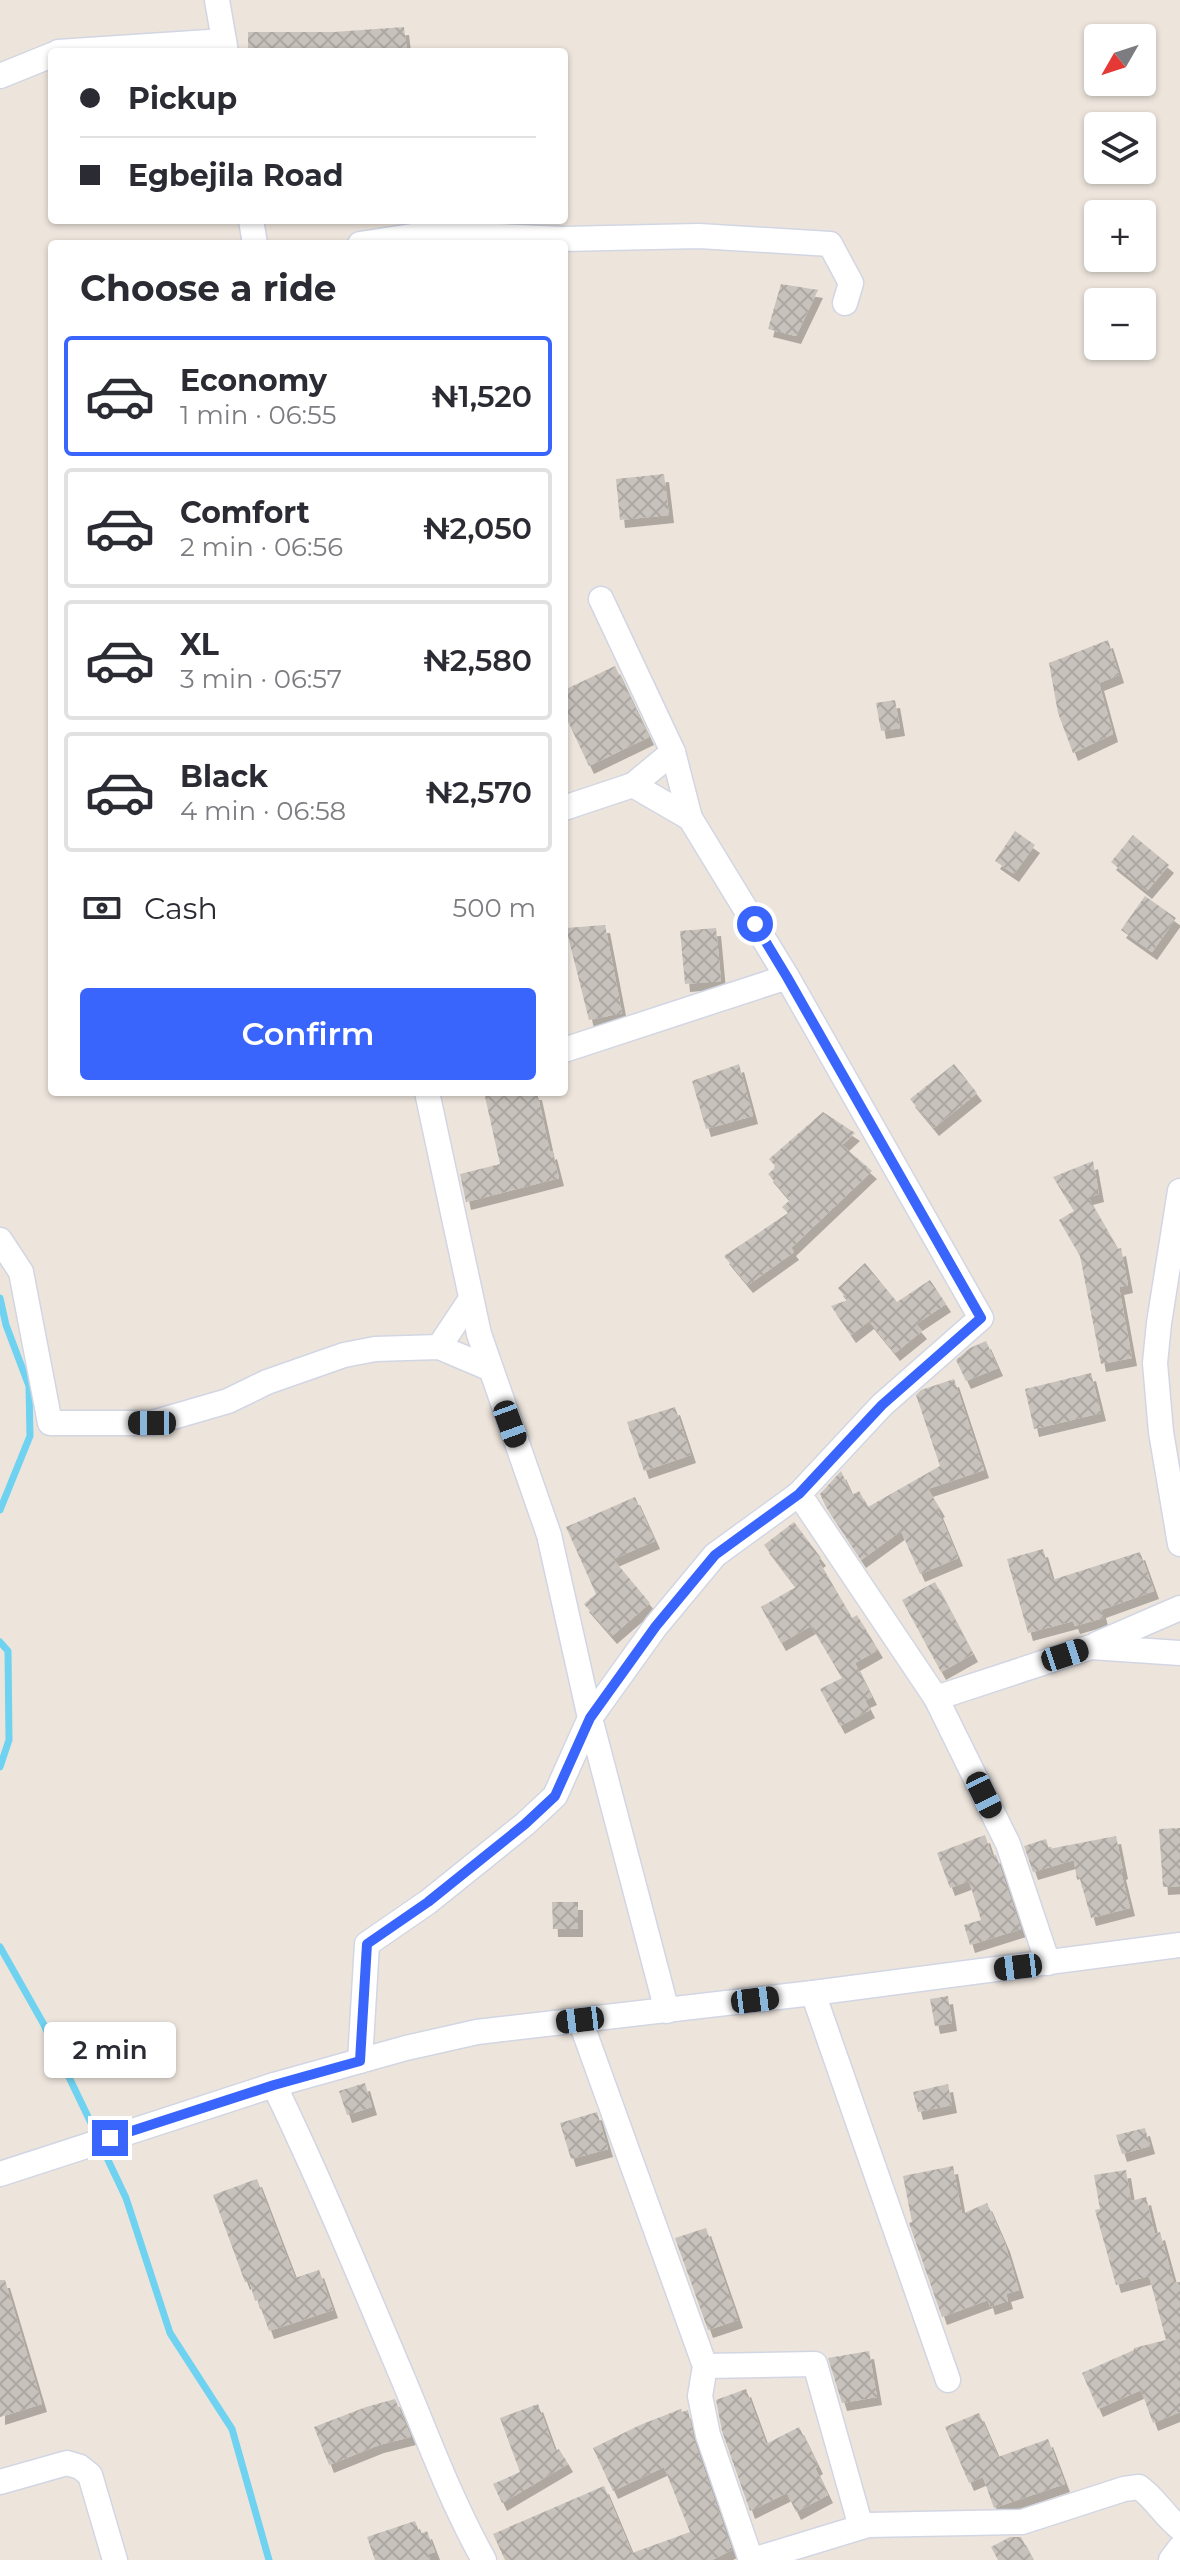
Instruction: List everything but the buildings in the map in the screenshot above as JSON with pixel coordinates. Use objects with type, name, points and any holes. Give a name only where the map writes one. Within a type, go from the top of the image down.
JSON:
[{"type":"street","points":[[169,48],[225,46],[217,0]]},
{"type":"street","points":[[0,76],[48,57]]},
{"type":"street","points":[[386,240],[431,233],[563,239],[699,236],[830,244],[851,283],[845,303]]},
{"type":"street","points":[[360,2061],[367,1944],[428,1902],[555,1796],[590,1718],[656,1626],[715,1555],[799,1494],[882,1405],[981,1318],[787,977],[690,818],[673,752],[601,599]]},
{"type":"street","points":[[568,807],[633,785],[673,752]]},
{"type":"street","points":[[633,785],[690,818]]},
{"type":"street","points":[[568,1049],[787,977]]},
{"type":"street","points":[[432,1096],[479,1334],[549,1535],[590,1718],[667,2011]]},
{"type":"street","points":[[1180,1191],[1170,1321],[1155,1363],[1161,1432],[1180,1544]]},
{"type":"street","points":[[0,1240],[21,1272],[50,1423],[152,1423],[228,1401],[267,1382],[344,1355],[375,1349],[439,1347],[491,1369]]},
{"type":"street","points":[[439,1347],[471,1299]]},
{"type":"street","points":[[799,1494],[936,1698],[1008,1844],[1048,1963]]},
{"type":"street","points":[[936,1698],[1091,1647],[1180,1608]]},
{"type":"street","points":[[1091,1647],[1180,1653]]},
{"type":"street","points":[[0,2174],[274,2085],[477,2032],[1048,1963],[1179,1952]]},
{"type":"street","points":[[813,1993],[948,2380]]},
{"type":"street","points":[[580,2020],[705,2366],[700,2396],[708,2435],[752,2560],[868,2525],[1022,2522],[1139,2487],[1152,2496],[1180,2528]]},
{"type":"street","points":[[274,2085],[320,2182],[469,2533],[484,2560]]},
{"type":"street","points":[[705,2366],[815,2364],[861,2527]]},
{"type":"street","points":[[0,2482],[67,2463],[80,2467],[90,2475],[115,2560]]},
{"type":"street","points":[[1171,2560],[1180,2548]]},
{"type":"waterway","points":[[0,1298],[6,1325],[29,1386],[30,1436],[0,1510]]},
{"type":"waterway","points":[[0,1642],[8,1651],[9,1740],[0,1767]]},
{"type":"waterway","points":[[0,1947],[43,2023],[91,2123]]},
{"type":"waterway","points":[[108,2160],[126,2198],[170,2333],[232,2429],[269,2560]]},
{"type":"route","points":[[110,2138],[360,2061],[367,1944],[428,1902],[555,1796],[590,1718],[656,1626],[715,1555],[799,1494],[882,1405],[981,1318],[755,924]]}]
